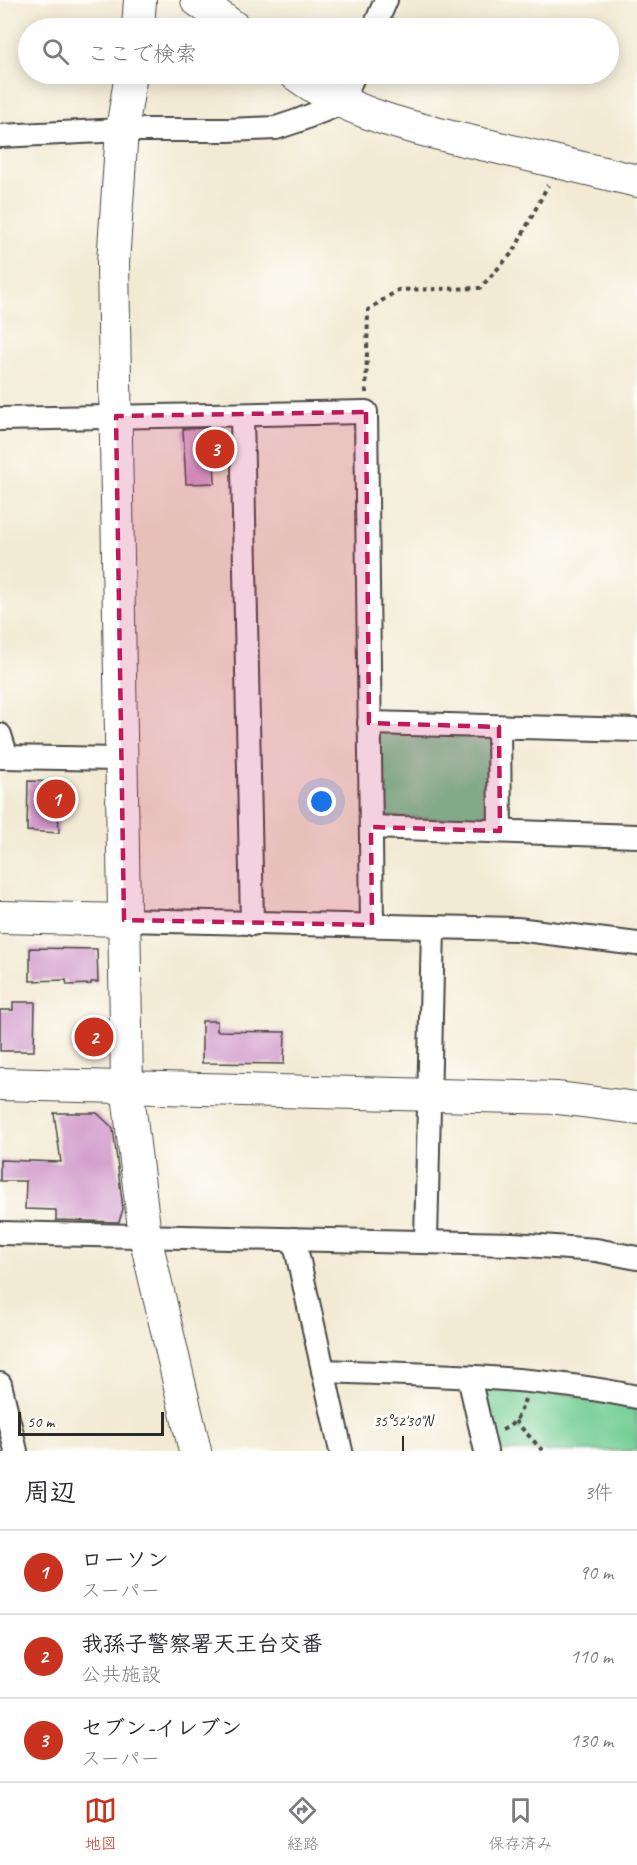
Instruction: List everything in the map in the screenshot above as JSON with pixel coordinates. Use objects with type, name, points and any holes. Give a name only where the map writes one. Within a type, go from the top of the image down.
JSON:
[{"type":"street","points":[[139,18],[140,0]]},
{"type":"street","points":[[197,0],[221,18]]},
{"type":"street","points":[[378,18],[386,0]]},
{"type":"street","points":[[129,84],[122,130],[113,263],[126,1086],[145,1236],[195,1451]]},
{"type":"street","points":[[308,84],[342,103],[409,128],[637,181]]},
{"type":"street","points":[[0,136],[122,130],[276,128],[297,122],[342,103],[350,84]]},
{"type":"street","points":[[0,419],[366,412],[372,926]]},
{"type":"street","points":[[242,415],[252,924]]},
{"type":"street","points":[[369,723],[637,730]]},
{"type":"street","points":[[499,727],[500,831]]},
{"type":"street","points":[[0,735],[4,757],[122,759]]},
{"type":"street","points":[[371,827],[637,836]]},
{"type":"street","points":[[0,917],[517,929],[637,944]]},
{"type":"street","points":[[426,1241],[433,927]]},
{"type":"street","points":[[0,1084],[558,1098],[637,1108]]},
{"type":"street","points":[[0,1233],[426,1241],[559,1246],[637,1258]]},
{"type":"street","points":[[294,1239],[341,1451]]},
{"type":"street","points":[[323,1371],[531,1381],[565,1384],[637,1397]]},
{"type":"street","points":[[469,1377],[484,1444]]},
{"type":"street","points":[[0,1384],[16,1451]]},
{"type":"path","points":[[366,412],[368,310],[398,290],[480,288],[514,251],[560,163]]},
{"type":"path","points":[[484,1444],[512,1426],[521,1411],[531,1381]]},
{"type":"path","points":[[514,1421],[543,1451]]},
{"type":"highlighted area","points":[[366,412],[369,723],[499,727],[500,831],[371,827],[372,925],[124,920],[116,416]]},
{"type":"green space","points":[[384,730],[486,732],[494,740],[494,815],[488,821],[385,817],[378,809],[377,735]]},
{"type":"green space","points":[[489,1387],[563,1393],[637,1407],[637,1451],[495,1451],[482,1394]]},
{"type":"building","points":[[213,428],[215,483],[186,484],[183,429]]},
{"type":"building","points":[[28,781],[57,782],[59,833],[27,831]]},
{"type":"building","points":[[30,948],[97,949],[98,982],[67,985],[66,980],[30,981]]},
{"type":"building","points":[[13,1002],[35,1002],[34,1051],[0,1051],[0,1010],[13,1010]]},
{"type":"building","points":[[202,1021],[217,1021],[217,1031],[285,1032],[284,1064],[202,1063]]},
{"type":"building","points":[[85,1028],[102,1028],[102,1046],[85,1046]]},
{"type":"building","points":[[54,1113],[97,1113],[113,1128],[123,1209],[119,1222],[56,1220],[56,1210],[25,1209],[26,1181],[0,1181],[0,1160],[61,1162]]},
{"type":"place","name":"セブン-イレブン","points":[[215,449]]},
{"type":"place","name":"ローソン","points":[[56,799]]},
{"type":"place","name":"我孫子警察署天王台交番","points":[[94,1037]]}]
